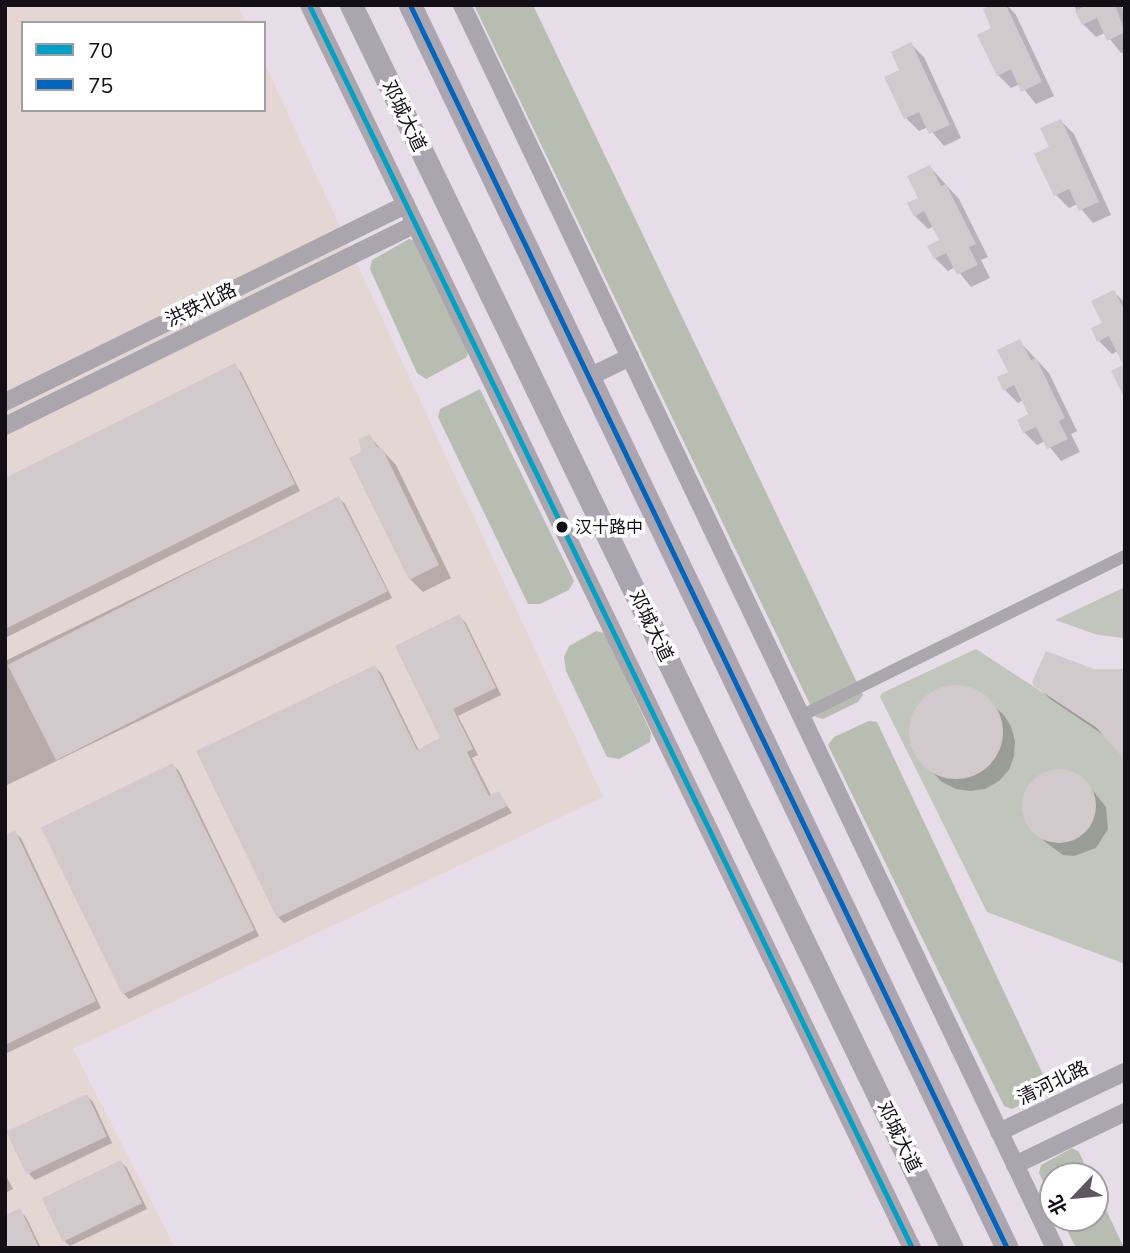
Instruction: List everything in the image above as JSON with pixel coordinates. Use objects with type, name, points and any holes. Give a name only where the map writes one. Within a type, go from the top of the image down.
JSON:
[{"type":"highway","name":"邓城大道","points":[[351,5],[952,1248]]},
{"type":"highway","points":[[410,5],[1007,1248]]},
{"type":"street","points":[[309,5],[912,1248]]},
{"type":"street","points":[[462,5],[1055,1248]]},
{"type":"street","name":"洪铁北路","points":[[5,402],[406,205]]},
{"type":"street","name":"洪铁北路","points":[[5,426],[415,224]]},
{"type":"street","points":[[589,377],[630,357]]},
{"type":"street","points":[[801,716],[1125,556]]},
{"type":"street","name":"清河北路","points":[[999,1132],[1125,1072]]},
{"type":"street","points":[[1015,1165],[1125,1112]]},
{"type":"shaded area","points":[[5,5],[238,5],[245,21],[21,21],[21,112],[266,112],[266,66],[603,797],[73,1049],[175,1248],[5,1248]]},
{"type":"shaded area","points":[[474,5],[533,5],[863,695],[858,702],[823,719],[816,717]]},
{"type":"shaded area","points":[[409,239],[416,241],[468,351],[467,357],[426,379],[417,373],[370,269],[372,260]]},
{"type":"shaded area","points":[[480,389],[574,581],[569,590],[540,604],[528,604],[438,417],[440,409]]},
{"type":"shaded area","points":[[1125,587],[1125,638],[1098,635],[1055,620]]},
{"type":"shaded area","points":[[596,631],[605,633],[651,733],[650,742],[619,759],[607,757],[566,671],[564,657],[569,646]]},
{"type":"shaded area","points":[[976,649],[1097,728],[1125,759],[1125,964],[987,912],[880,697],[882,693]]},
{"type":"shaded area","points":[[869,721],[877,722],[1048,1085],[1045,1094],[1012,1109],[1004,1106],[828,745],[834,737]]},
{"type":"shaded area","points":[[1072,1148],[1079,1152],[1084,1162],[1046,1162]]},
{"type":"shaded area","points":[[1109,1216],[1124,1248],[1076,1248],[1068,1232],[1109,1232]]},
{"type":"building","points":[[991,5],[1006,5],[1042,82],[1021,92],[1011,69],[997,76],[977,35],[991,28],[983,9]]},
{"type":"building","points":[[1087,5],[1115,5],[1125,32],[1107,41],[1097,18],[1082,25],[1075,11]]},
{"type":"building","points":[[911,42],[950,125],[929,134],[919,112],[904,119],[884,77],[899,70],[891,52]]},
{"type":"building","points":[[1061,119],[1099,202],[1079,211],[1069,189],[1054,196],[1034,154],[1049,147],[1040,128]]},
{"type":"building","points":[[930,165],[941,186],[946,184],[976,244],[969,247],[978,265],[957,275],[946,253],[934,259],[927,246],[939,240],[924,211],[914,217],[907,203],[918,198],[907,176]]},
{"type":"building","points":[[1114,290],[1125,311],[1125,399],[1111,371],[1123,365],[1109,336],[1097,342],[1091,328],[1102,323],[1091,301]]},
{"type":"building","points":[[1020,339],[1031,360],[1036,358],[1065,418],[1059,421],[1068,439],[1047,449],[1036,427],[1023,433],[1017,420],[1028,414],[1014,385],[1003,391],[997,377],[1008,372],[997,350]]},
{"type":"building","points":[[235,363],[295,484],[5,629],[5,478]]},
{"type":"building","points":[[370,434],[376,446],[383,450],[439,565],[409,580],[349,458],[361,452],[359,439]]},
{"type":"building","points":[[339,496],[388,591],[56,760],[8,665]]},
{"type":"building","points":[[460,614],[496,688],[453,709],[473,749],[467,752],[489,796],[499,791],[507,806],[277,918],[196,751],[375,665],[417,750],[440,738],[395,646]]},
{"type":"building","points":[[1046,651],[1094,669],[1125,669],[1125,759],[1097,728],[1034,686],[1032,682]]},
{"type":"building","points":[[956,685],[974,689],[989,699],[999,714],[1003,732],[999,750],[989,765],[974,775],[956,779],[938,775],[923,765],[913,750],[909,732],[913,714],[923,699],[938,689]]},
{"type":"building","points":[[173,763],[255,930],[122,995],[41,827]]},
{"type":"building","points":[[1052,769],[1066,769],[1080,775],[1090,785],[1096,806],[1090,827],[1080,837],[1066,843],[1052,843],[1038,837],[1028,827],[1022,813],[1022,799],[1028,785],[1038,775]]},
{"type":"building","points":[[15,830],[96,1001],[5,1045],[5,835]]},
{"type":"building","points":[[87,1094],[107,1137],[26,1174],[6,1132]]},
{"type":"building","points":[[121,1160],[142,1203],[63,1242],[42,1199]]},
{"type":"building","points":[[20,1208],[39,1248],[5,1248],[5,1216]]},
{"type":"transit line","name":"70","points":[[309,5],[912,1248]]},
{"type":"transit line","name":"75","points":[[410,5],[1007,1248]]},
{"type":"place","name":"汉十路中","points":[[562,527]]}]
